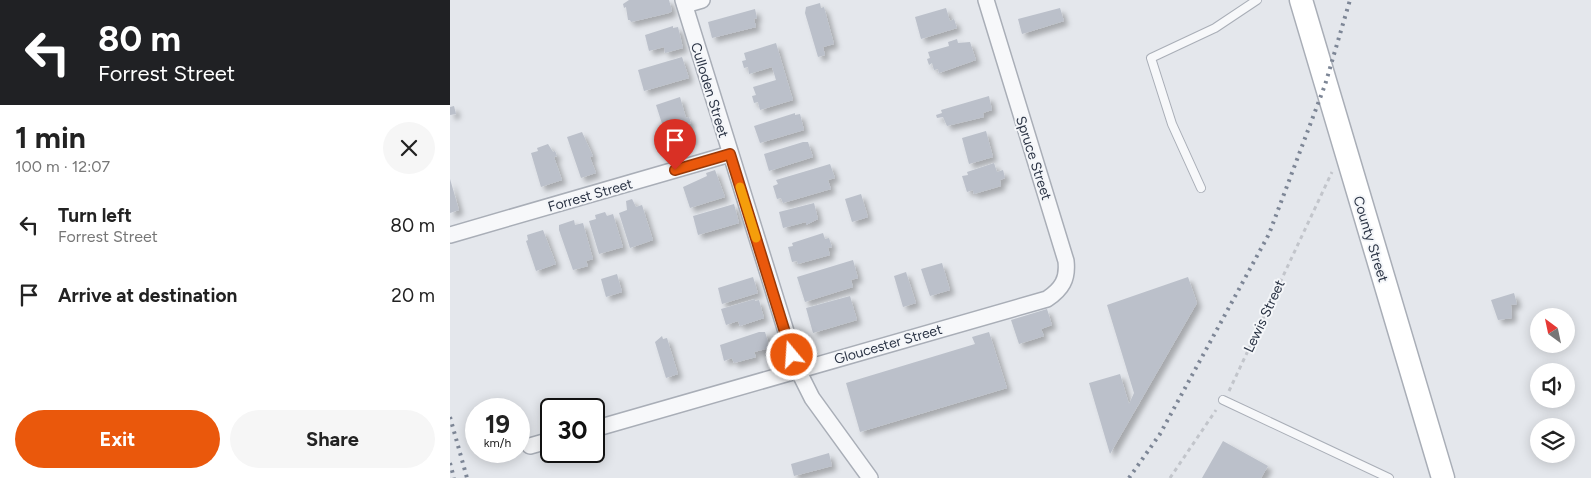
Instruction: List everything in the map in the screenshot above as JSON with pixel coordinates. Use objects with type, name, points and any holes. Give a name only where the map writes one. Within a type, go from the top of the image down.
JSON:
[{"type":"street","points":[[684,2],[702,0]]},
{"type":"street","name":"Spruce Street","points":[[986,0],[1066,261],[1064,282],[1057,292],[1037,302]]},
{"type":"street","name":"County Street","points":[[1301,0],[1443,478]]},
{"type":"street","name":"Culloden Street","points":[[684,2],[798,370],[812,398],[870,478]]},
{"type":"street","name":"Forrest Street","points":[[450,235],[730,154]]},
{"type":"street","name":"Gloucester Street","points":[[605,426],[1037,302]]},
{"type":"street","points":[[530,446],[540,443]]},
{"type":"lane","points":[[1201,188],[1172,124],[1151,58],[1215,28],[1257,0]]},
{"type":"lane","points":[[1223,400],[1388,478]]},
{"type":"path","name":"Lewis Street","points":[[1170,478],[1223,400],[1344,147]]},
{"type":"building","points":[[629,0],[669,0],[672,11],[631,22],[628,20],[626,7],[624,8],[623,4]]},
{"type":"building","points":[[820,3],[821,8],[824,7],[834,44],[823,47],[825,55],[818,57],[805,13],[806,7]]},
{"type":"building","points":[[946,8],[950,21],[954,19],[957,28],[921,39],[915,17]]},
{"type":"building","points":[[1060,8],[1064,21],[1022,34],[1018,19]]},
{"type":"building","points":[[755,9],[757,18],[754,19],[756,27],[712,38],[708,22]]},
{"type":"building","points":[[673,26],[673,28],[678,27],[683,48],[665,53],[664,47],[649,51],[645,35]]},
{"type":"building","points":[[957,39],[958,43],[970,42],[976,60],[939,73],[938,69],[934,70],[932,63],[929,65],[927,59],[930,58],[928,52],[949,46],[948,42]]},
{"type":"building","points":[[776,43],[793,100],[760,110],[758,102],[754,103],[752,96],[756,95],[753,87],[776,80],[772,67],[749,74],[748,67],[744,68],[742,61],[746,60],[744,53]]},
{"type":"building","points":[[682,57],[689,78],[644,91],[638,70]]},
{"type":"building","points":[[989,96],[992,110],[983,113],[984,117],[947,126],[943,117],[937,118],[936,115],[942,113],[941,110]]},
{"type":"building","points":[[680,97],[686,118],[689,117],[691,123],[688,124],[693,140],[661,150],[657,136],[665,133],[656,105]]},
{"type":"building","points":[[454,106],[456,114],[450,115],[450,107]]},
{"type":"building","points":[[795,113],[795,115],[800,114],[804,130],[760,143],[754,126]]},
{"type":"building","points":[[986,131],[993,157],[969,164],[962,138]]},
{"type":"building","points":[[582,132],[593,156],[590,157],[596,173],[581,178],[567,137]]},
{"type":"building","points":[[808,142],[813,157],[769,171],[764,154]]},
{"type":"building","points":[[548,144],[557,156],[554,157],[562,180],[541,187],[531,153],[538,151],[537,148]]},
{"type":"building","points":[[994,163],[997,172],[1003,170],[1005,178],[1000,180],[1001,186],[974,194],[973,190],[967,192],[962,176],[968,175],[967,172]]},
{"type":"building","points":[[830,164],[835,178],[828,180],[831,189],[783,203],[781,198],[777,199],[773,186],[778,184],[776,180]]},
{"type":"building","points":[[715,170],[725,197],[690,208],[683,187],[707,176],[706,173]]},
{"type":"building","points":[[450,179],[459,210],[450,213]]},
{"type":"building","points":[[861,194],[868,217],[852,222],[845,199]]},
{"type":"building","points":[[632,199],[636,207],[642,205],[653,240],[630,248],[619,213],[627,210],[626,201]]},
{"type":"building","points":[[814,203],[818,219],[806,225],[806,222],[783,228],[779,212]]},
{"type":"building","points":[[734,204],[739,223],[698,235],[693,216]]},
{"type":"building","points":[[605,212],[607,216],[613,214],[623,247],[599,254],[589,221],[596,219],[595,215]]},
{"type":"building","points":[[574,220],[575,225],[583,223],[593,259],[586,261],[588,266],[573,270],[559,225]]},
{"type":"building","points":[[543,230],[556,264],[536,271],[526,241],[528,240],[527,235]]},
{"type":"building","points":[[823,233],[825,239],[829,238],[832,247],[828,248],[830,255],[798,264],[797,261],[792,262],[788,247],[793,246],[792,243]]},
{"type":"building","points":[[853,260],[858,278],[851,280],[853,287],[805,302],[797,277]]},
{"type":"building","points":[[942,263],[950,290],[930,296],[921,269]]},
{"type":"building","points":[[906,272],[916,303],[903,307],[894,276]]},
{"type":"building","points":[[617,274],[622,292],[606,297],[601,279]]},
{"type":"building","points":[[753,277],[758,293],[722,304],[718,288]]},
{"type":"building","points":[[1188,277],[1197,303],[1110,454],[1089,383],[1120,374],[1129,404],[1134,393],[1107,305]]},
{"type":"building","points":[[1514,293],[1517,304],[1511,305],[1512,318],[1498,320],[1491,300]]},
{"type":"building","points":[[850,296],[857,320],[813,333],[806,308]]},
{"type":"building","points":[[755,299],[755,301],[759,300],[764,318],[740,326],[738,321],[726,325],[721,309]]},
{"type":"building","points":[[1047,309],[1052,325],[1041,329],[1044,336],[1019,344],[1011,320]]},
{"type":"building","points":[[759,332],[765,332],[770,348],[754,352],[756,357],[734,363],[732,358],[724,361],[720,345]]},
{"type":"building","points":[[989,332],[1007,388],[860,432],[846,383],[975,344],[972,337]]},
{"type":"building","points":[[662,336],[663,339],[667,338],[678,374],[666,378],[655,342]]},
{"type":"building","points":[[1223,441],[1268,466],[1261,478],[1202,478]]},
{"type":"building","points":[[829,453],[832,466],[794,476],[791,464]]},
{"type":"railway","points":[[1129,478],[1160,434],[1269,234],[1325,85],[1350,0]]},
{"type":"railway","points":[[450,417],[467,478]]},
{"type":"railway","points":[[450,463],[454,478]]},
{"type":"slow traffic","points":[[740,187],[756,238]]},
{"type":"route","points":[[675,170],[730,154],[792,355]]}]
